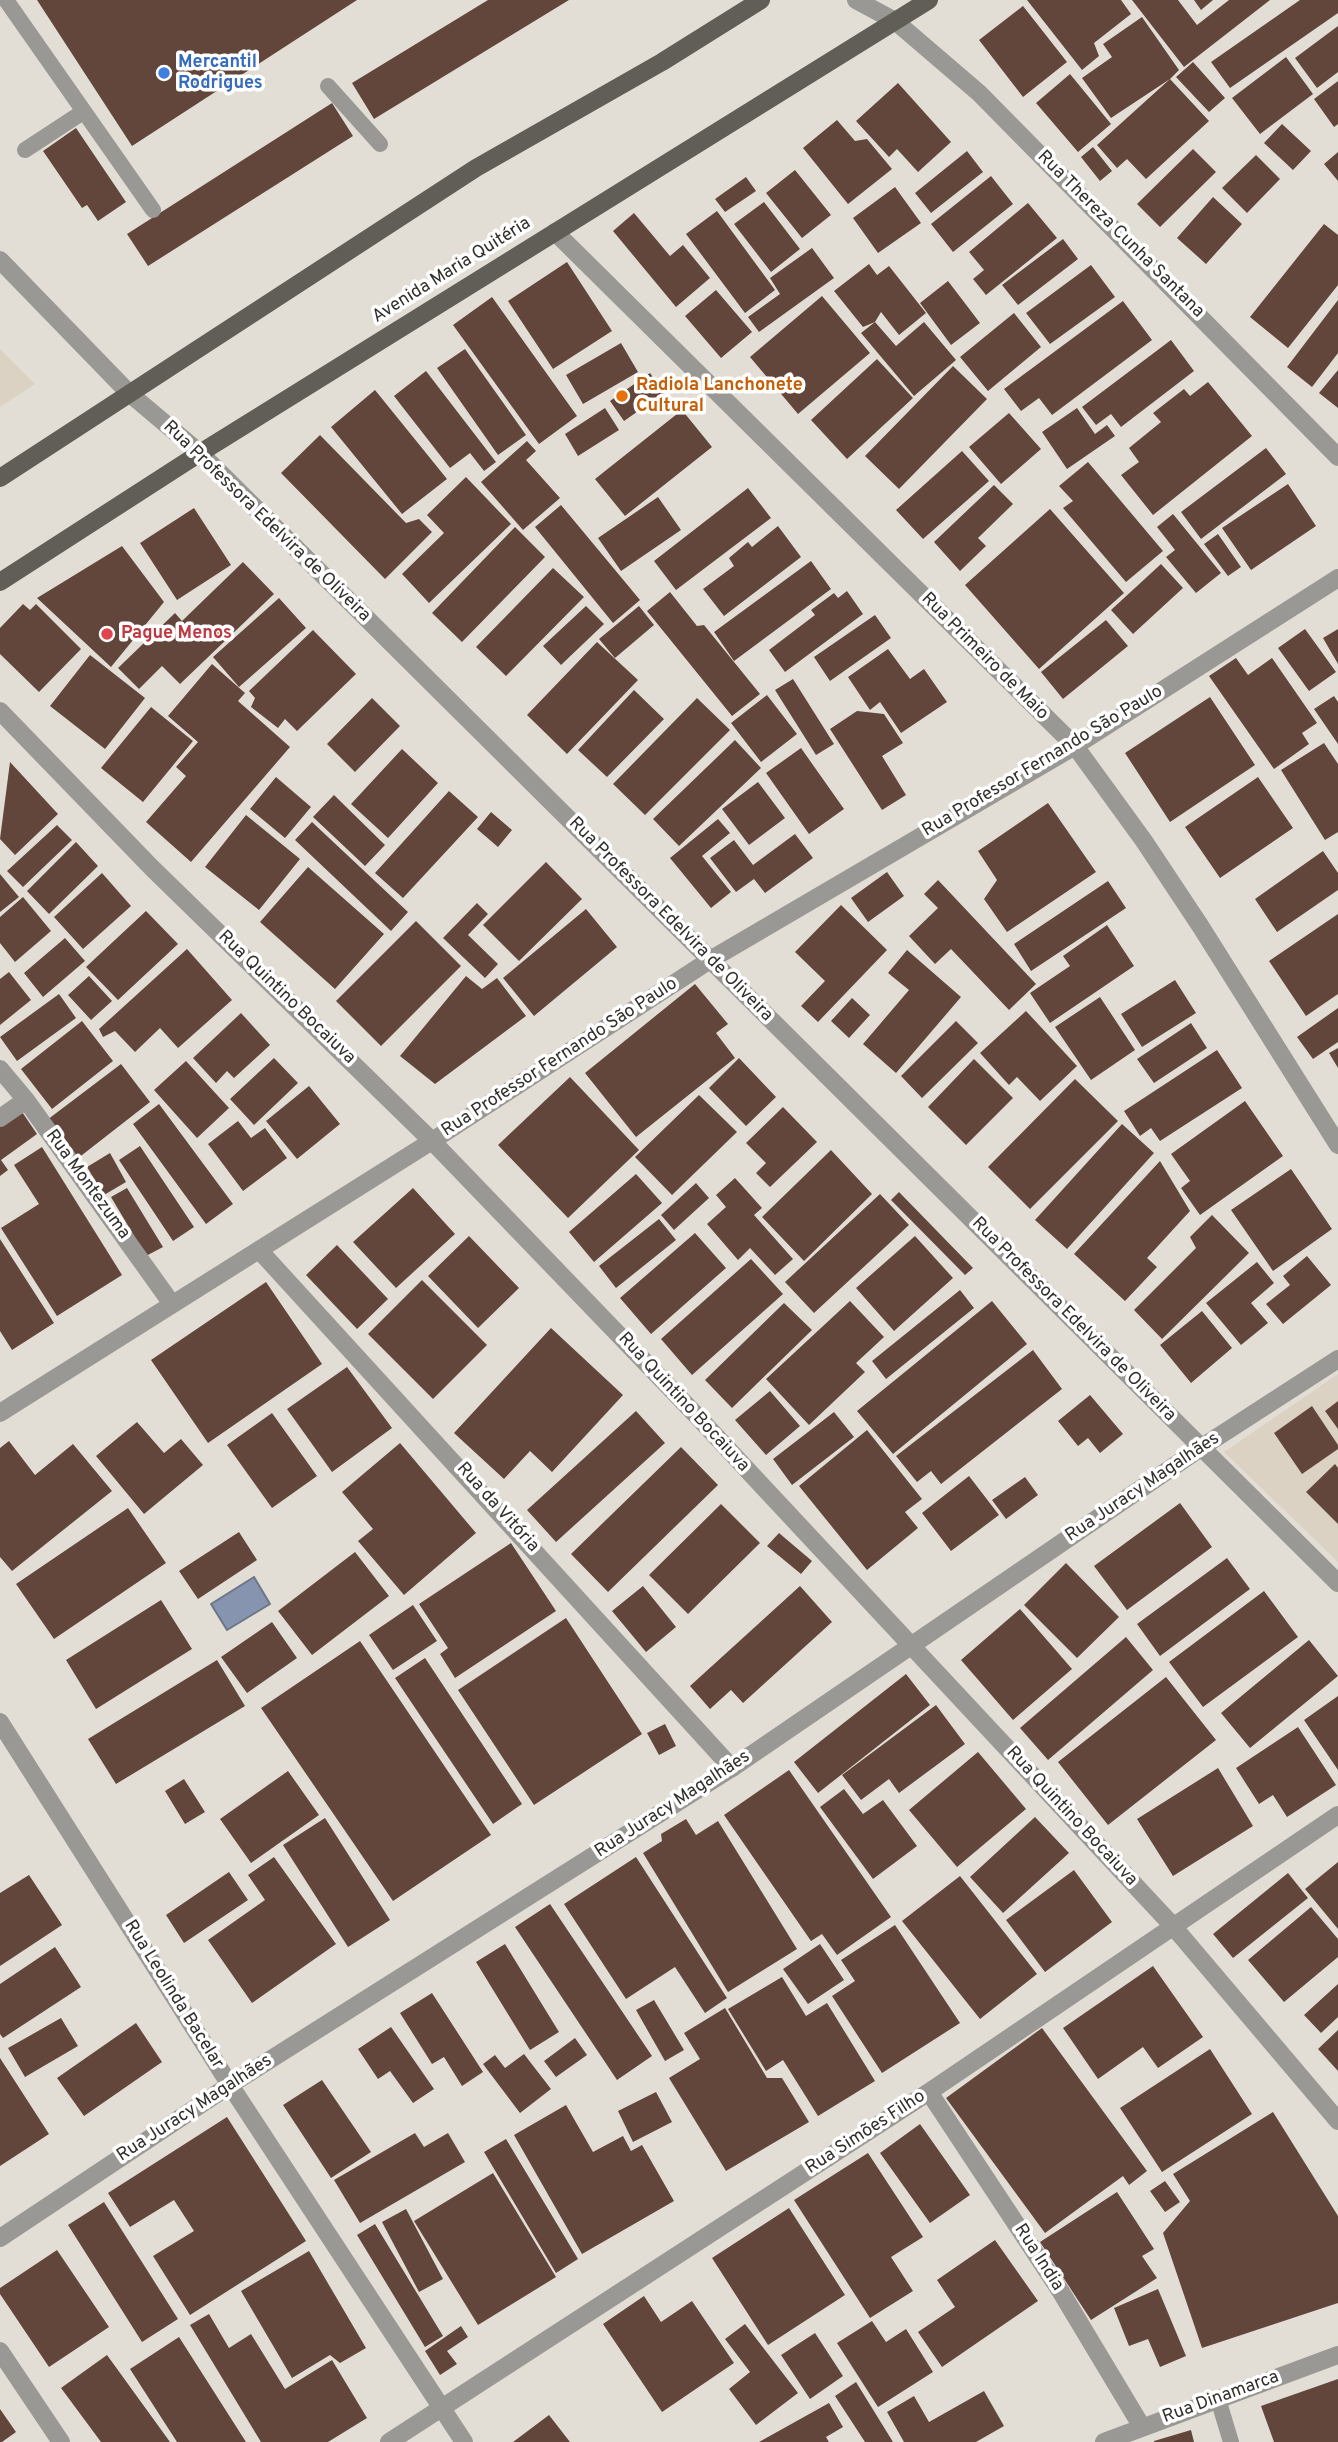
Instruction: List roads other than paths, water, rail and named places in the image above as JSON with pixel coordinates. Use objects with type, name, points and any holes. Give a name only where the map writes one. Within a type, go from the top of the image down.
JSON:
[{"type":"main road","points":[[0,478],[476,168],[662,62],[761,0]]},
{"type":"main road","name":"Avenida Maria Quitéria","points":[[0,582],[200,453],[929,0]]},
{"type":"street","name":"Rua Thereza Cunha Santana","points":[[856,0],[895,21],[979,93],[1338,457]]},
{"type":"street","name":"Rua Primeiro de Maio","points":[[555,232],[1074,746],[1144,841],[1338,1144]]},
{"type":"street","name":"Rua Professora Edelvira de Oliveira","points":[[0,260],[129,393],[200,453],[1338,1583]]},
{"type":"street","name":"Rua Professor Fernando São Paulo","points":[[0,1413],[432,1141],[710,960],[1074,746],[1338,578]]},
{"type":"street","name":"Rua Quintino Bocaiuva","points":[[0,711],[152,868],[432,1141],[696,1416],[1172,1925],[1338,2122]]},
{"type":"street","name":"Rua Montezuma","points":[[0,1069],[26,1100],[172,1304]]},
{"type":"street","points":[[0,1118],[26,1100]]},
{"type":"street","name":"Rua da Vitória","points":[[259,1250],[732,1768]]},
{"type":"street","name":"Rua Juracy Magalhães","points":[[0,2238],[230,2085],[732,1768],[1202,1447],[1338,1359]]},
{"type":"street","name":"Rua Leolinda Bacelar","points":[[0,1722],[230,2085],[464,2442]]},
{"type":"street","name":"Rua Simões Filho","points":[[389,2442],[929,2092],[1338,1815]]},
{"type":"street","name":"Rua India","points":[[929,2092],[1061,2292],[1142,2427]]},
{"type":"street","points":[[0,2351],[61,2442]]},
{"type":"street","name":"Rua Dinamarca","points":[[1104,2442],[1338,2356]]},
{"type":"lane","points":[[6,0],[153,210]]},
{"type":"lane","points":[[328,86],[380,144]]},
{"type":"lane","points":[[25,150],[83,111]]},
{"type":"lane","points":[[1218,2399],[1231,2442]]},
{"type":"water","points":[[254,1577],[270,1604],[227,1630],[211,1604]]},
{"type":"place","name":"Mercantil Rodrigues","points":[[164,73]]},
{"type":"place","name":"Radiola Lanchonete Cultural","points":[[622,396]]},
{"type":"place","name":"Pague Menos","points":[[107,634]]}]
